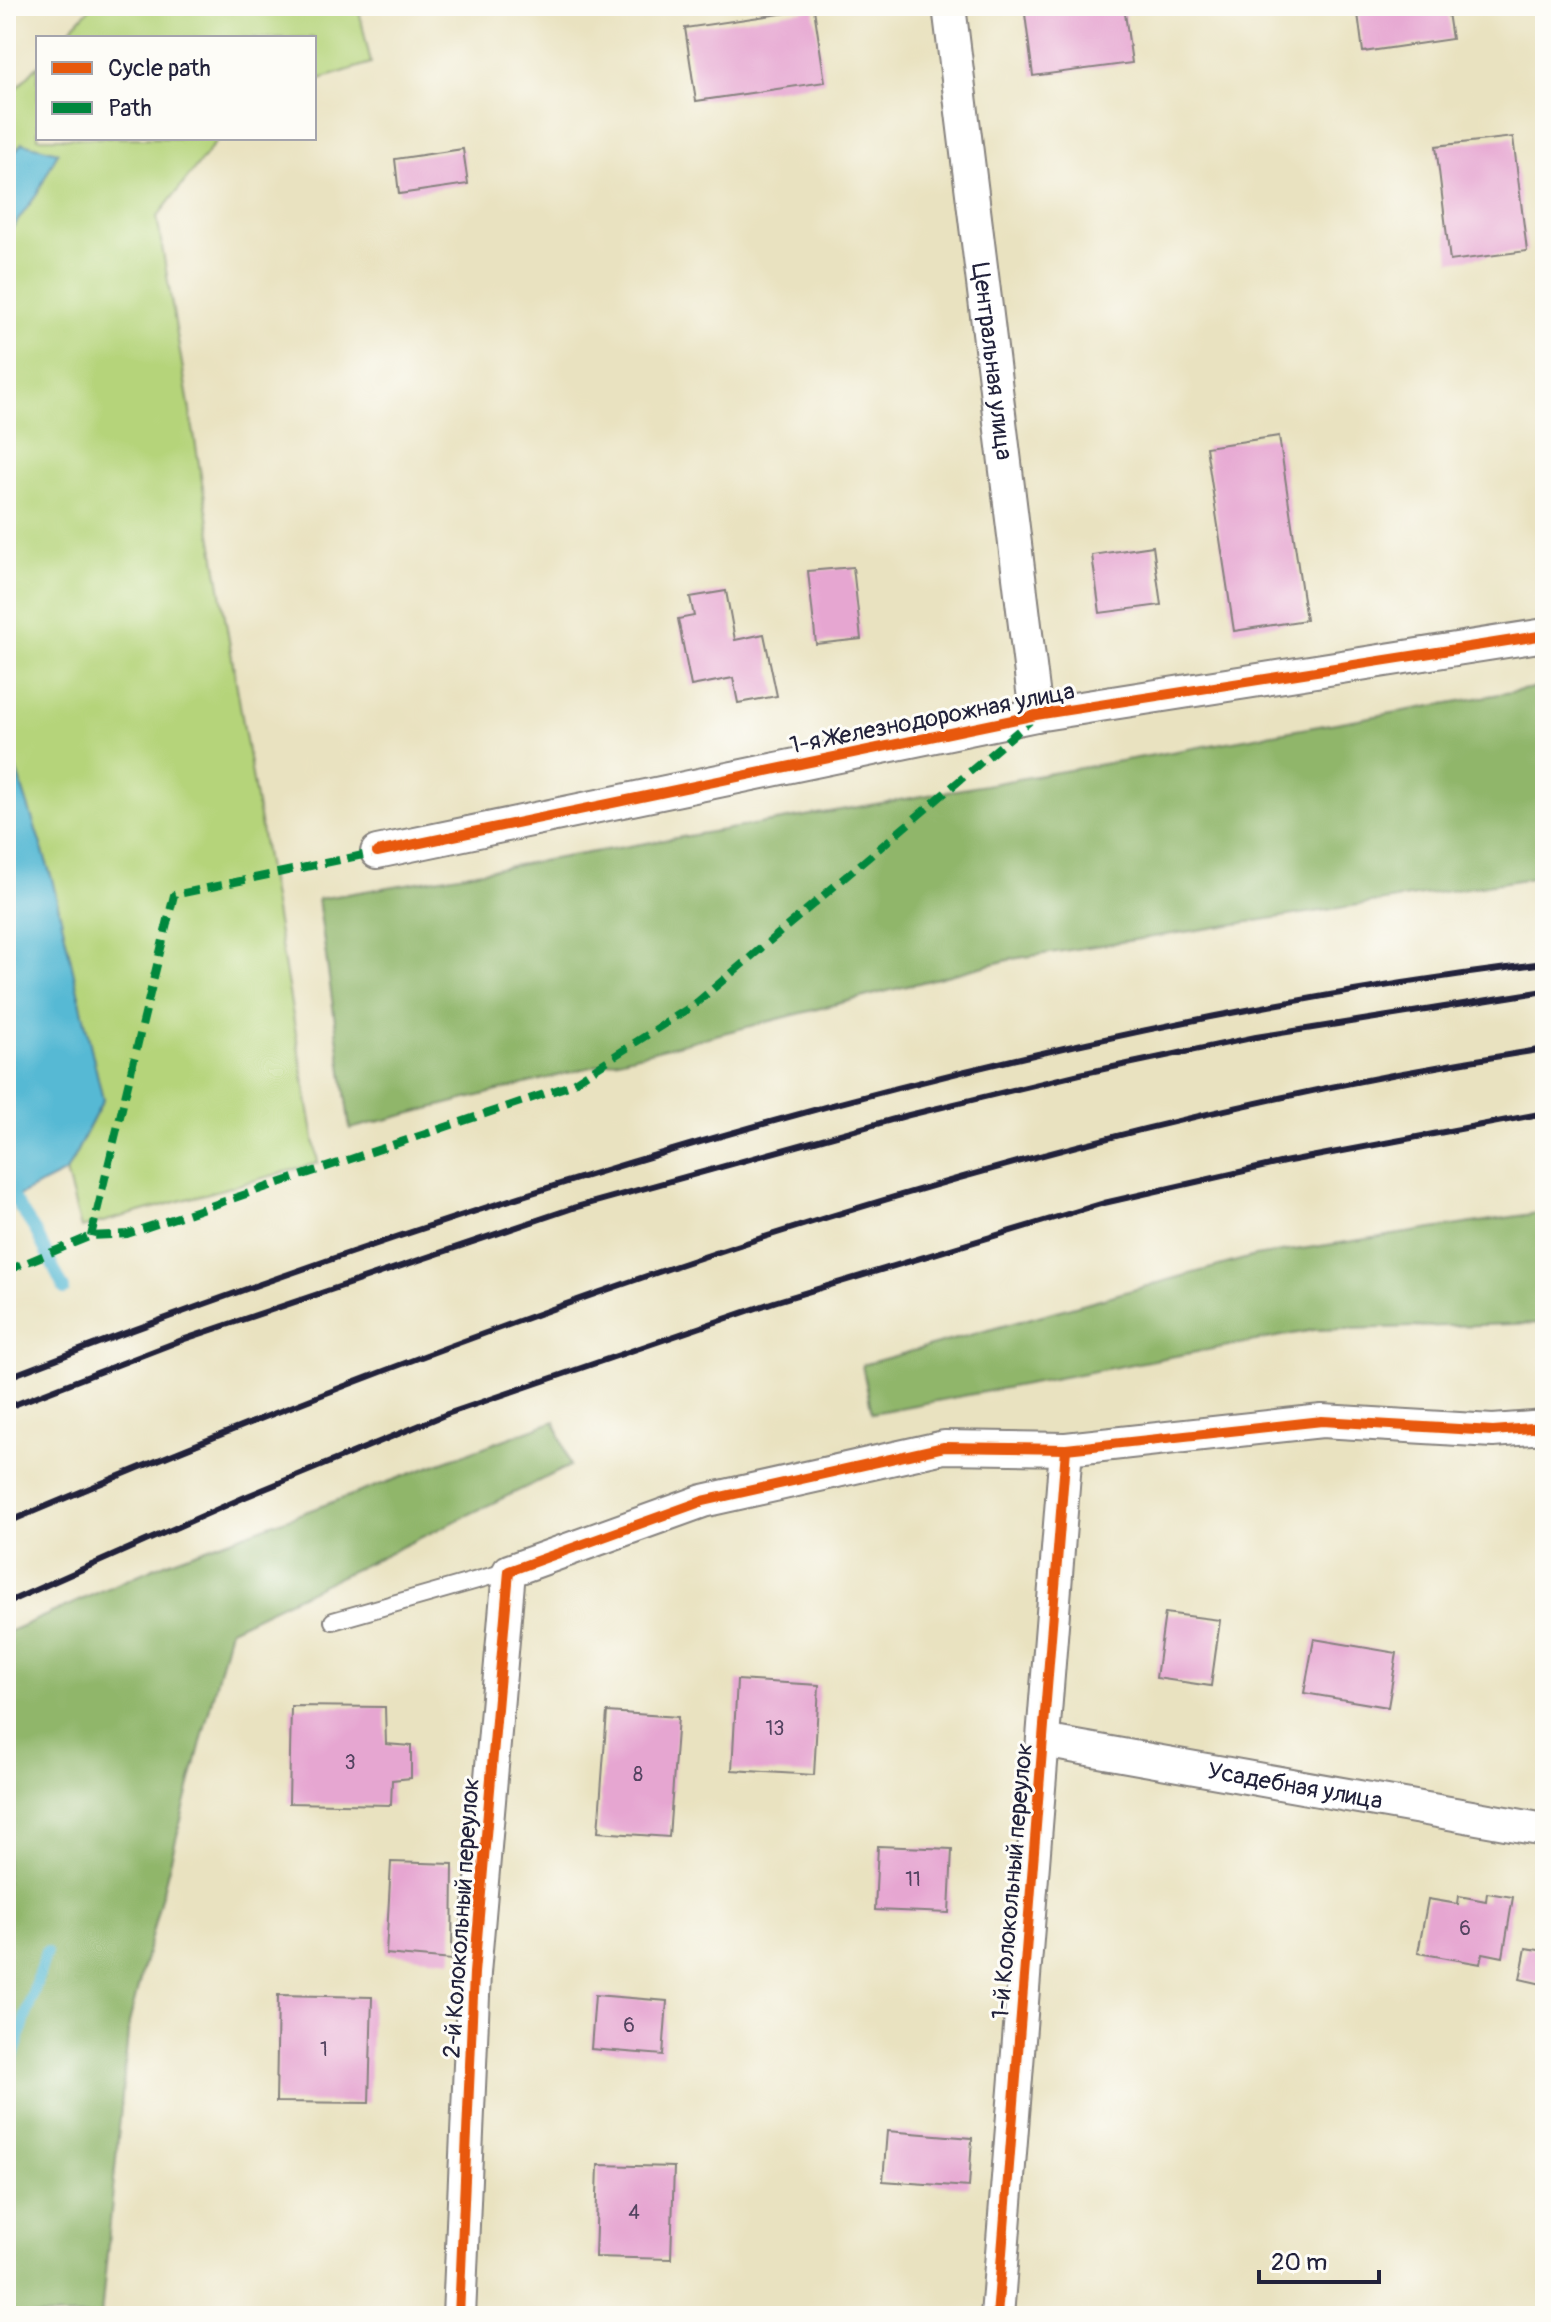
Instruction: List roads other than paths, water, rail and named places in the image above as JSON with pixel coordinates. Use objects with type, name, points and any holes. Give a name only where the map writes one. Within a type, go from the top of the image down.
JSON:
[{"type":"street","name":"Центральная улица","points":[[949,6],[1036,715]]},
{"type":"street","name":"1-я Железнодорожная улица","points":[[377,852],[1036,715],[1545,635]]},
{"type":"street","points":[[509,1571],[703,1501],[944,1447],[1066,1449],[1322,1421],[1493,1431],[1545,1427]]},
{"type":"street","name":"1-й Колокольный переулок","points":[[997,2316],[1066,1449]]},
{"type":"street","name":"2-й Колокольный переулок","points":[[459,2316],[474,1973],[509,1571]]},
{"type":"street","name":"Усадебная улица","points":[[1043,1741],[1545,1830]]},
{"type":"lane","points":[[333,1621],[509,1571]]},
{"type":"water","points":[[22,143],[58,152],[37,194],[6,237],[6,163]]},
{"type":"water","points":[[6,738],[52,879],[103,1100],[66,1172],[6,1202]]},
{"type":"waterway","points":[[6,1187],[36,1232],[64,1289]]},
{"type":"waterway","points":[[6,2079],[46,1952]]},
{"type":"railway","points":[[6,1378],[380,1243],[571,1181],[763,1124],[957,1073],[1153,1029],[1349,992],[1545,963]]},
{"type":"railway","points":[[6,1408],[182,1340],[573,1208],[909,1115],[1080,1074],[1256,1037],[1545,991]]},
{"type":"railway","points":[[6,1523],[380,1372],[761,1238],[955,1179],[1150,1128],[1347,1084],[1545,1049]]},
{"type":"railway","points":[[6,1603],[245,1497],[447,1414],[774,1302],[1104,1203],[1284,1162],[1545,1113]]}]
